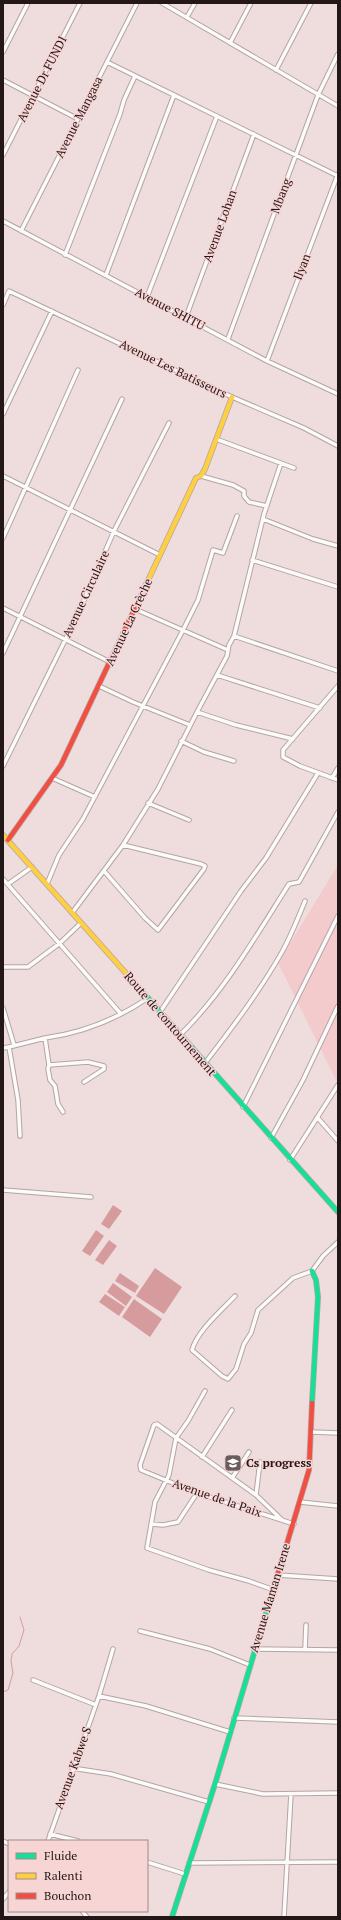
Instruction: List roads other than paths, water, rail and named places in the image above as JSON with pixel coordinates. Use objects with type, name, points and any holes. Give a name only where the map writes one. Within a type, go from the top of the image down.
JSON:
[{"type":"street","points":[[3,52],[28,3]]},
{"type":"street","name":"Avenue Dr FUNDI","points":[[3,155],[80,3]]},
{"type":"street","name":"Avenue Mangasa","points":[[21,231],[137,3]]},
{"type":"street","points":[[162,3],[338,106]]},
{"type":"street","points":[[187,18],[194,3]]},
{"type":"street","points":[[230,43],[251,3]]},
{"type":"street","points":[[276,70],[311,3]]},
{"type":"street","name":"Mbang","points":[[228,339],[318,95],[338,54]]},
{"type":"street","points":[[107,62],[338,175]]},
{"type":"street","points":[[65,255],[120,114],[124,100],[135,76]]},
{"type":"street","points":[[3,80],[78,119]]},
{"type":"street","points":[[106,275],[174,95]]},
{"type":"street","points":[[147,297],[217,116]]},
{"type":"street","name":"Avenue Lohan","points":[[186,317],[254,134]]},
{"type":"street","name":"Ilyan","points":[[267,360],[338,175]]},
{"type":"street","name":"Avenue SHITU","points":[[3,221],[267,360],[338,394]]},
{"type":"street","name":"Avenue Les Batisseurs","points":[[3,305],[9,291],[232,397],[304,428],[338,446]]},
{"type":"street","points":[[3,414],[52,311]]},
{"type":"street","points":[[3,538],[78,370]]},
{"type":"street","name":"Avenue La Crèche","points":[[8,840],[61,765],[196,478],[201,476],[232,397]]},
{"type":"street","points":[[3,653],[19,616],[122,399]]},
{"type":"street","name":"Avenue Circulaire","points":[[3,766],[78,614],[114,531],[169,423]]},
{"type":"street","points":[[216,438],[294,468]]},
{"type":"street","points":[[72,913],[123,845],[170,767],[181,741],[227,656],[234,636],[263,519],[281,464]]},
{"type":"street","points":[[3,476],[160,555]]},
{"type":"street","points":[[201,476],[233,485],[244,491],[244,496],[249,502],[267,506]]},
{"type":"street","points":[[47,884],[59,855],[83,819],[95,797],[198,600],[213,550],[223,553],[237,516]]},
{"type":"street","points":[[263,519],[313,539],[338,546]]},
{"type":"street","points":[[252,560],[338,587]]},
{"type":"street","points":[[3,608],[110,662]]},
{"type":"street","points":[[135,609],[228,650]]},
{"type":"street","points":[[234,636],[338,671]]},
{"type":"street","points":[[217,675],[320,708]]},
{"type":"street","points":[[99,686],[190,725]]},
{"type":"street","points":[[338,686],[283,750],[284,757],[318,773],[338,780]]},
{"type":"street","points":[[197,712],[236,725],[293,738]]},
{"type":"street","points":[[181,741],[204,752],[234,761]]},
{"type":"street","points":[[332,778],[338,768]]},
{"type":"street","points":[[160,1012],[241,891],[266,858],[318,773]]},
{"type":"street","points":[[52,778],[95,797]]},
{"type":"street","points":[[148,803],[189,820]]},
{"type":"street","points":[[180,1035],[196,1020],[218,991],[289,884],[299,882],[338,812]]},
{"type":"street","name":"Route de contournement","points":[[3,835],[290,1160],[338,1212]]},
{"type":"street","points":[[104,871],[145,918],[158,930],[205,866],[123,845]]},
{"type":"street","points":[[8,884],[32,867]]},
{"type":"street","points":[[3,879],[122,1014]]},
{"type":"street","points":[[205,1063],[226,1038],[275,964],[305,901]]},
{"type":"street","points":[[243,1107],[338,916]]},
{"type":"street","points":[[3,967],[28,967],[60,943],[80,923]]},
{"type":"street","points":[[3,1048],[75,1033],[122,1014],[148,998]]},
{"type":"street","points":[[271,1138],[303,1080],[338,1006]]},
{"type":"street","points":[[3,1008],[14,1045]]},
{"type":"street","points":[[46,1038],[50,1080],[55,1086],[58,1104],[63,1112]]},
{"type":"street","points":[[9,1047],[18,1100],[20,1136]]},
{"type":"street","points":[[49,1065],[88,1062],[104,1066],[104,1069],[84,1082]]},
{"type":"street","points":[[290,1160],[338,1085]]},
{"type":"street","points":[[317,1117],[338,1141]]},
{"type":"street","points":[[3,1190],[91,1197]]},
{"type":"street","points":[[235,1296],[210,1322],[194,1344],[192,1350],[222,1376],[228,1379],[236,1369],[244,1344],[253,1327],[258,1310],[293,1278],[312,1271],[323,1256],[338,1242]]},
{"type":"street","name":"Avenue Maman Irene","points":[[172,1917],[215,1784],[254,1648],[274,1590],[309,1470],[318,1297],[316,1280],[312,1271]]},
{"type":"street","points":[[205,1392],[176,1438],[167,1481],[155,1502],[147,1546],[148,1550],[274,1590]]},
{"type":"street","points":[[202,1458],[232,1410]]},
{"type":"street","name":"Avenue de la Paix","points":[[176,1438],[155,1424],[146,1445],[140,1465],[141,1470],[196,1493],[294,1524]]},
{"type":"street","points":[[311,1432],[338,1433]]},
{"type":"street","points":[[176,1438],[202,1458],[256,1495],[282,1520]]},
{"type":"street","points":[[232,1478],[249,1452]]},
{"type":"street","points":[[256,1495],[260,1462]]},
{"type":"street","points":[[151,1524],[163,1525],[178,1522],[196,1493]]},
{"type":"street","points":[[300,1502],[338,1506]]},
{"type":"street","points":[[278,1575],[338,1578]]},
{"type":"street","points":[[304,1649],[306,1625]]},
{"type":"street","points":[[140,1631],[210,1649],[250,1665]]},
{"type":"street","points":[[254,1648],[338,1650]]},
{"type":"street","name":"Avenue Kabwe S","points":[[48,1840],[72,1768],[96,1705],[113,1649]]},
{"type":"street","points":[[33,1680],[96,1705]]},
{"type":"street","points":[[99,1696],[146,1706],[230,1732]]},
{"type":"street","points":[[234,1718],[338,1722]]},
{"type":"street","points":[[72,1768],[111,1774],[209,1802]]},
{"type":"street","points":[[215,1784],[263,1794],[338,1793]]},
{"type":"street","points":[[284,1917],[291,1794]]},
{"type":"street","points":[[50,1834],[74,1840]]},
{"type":"street","points":[[148,1862],[185,1874]]},
{"type":"street","points":[[189,1863],[338,1862]]},
{"type":"waterway","points":[[3,1692],[8,1690],[13,1673],[11,1661],[12,1654],[19,1646],[24,1630],[20,1617]]},
{"type":"place","name":"Cs progress","points":[[233,1463]]}]
